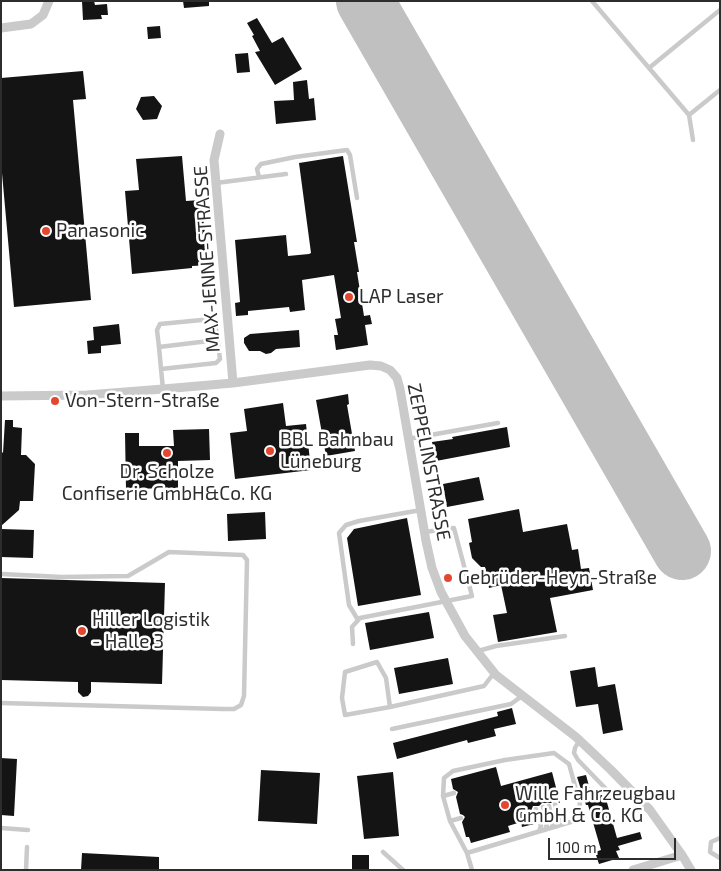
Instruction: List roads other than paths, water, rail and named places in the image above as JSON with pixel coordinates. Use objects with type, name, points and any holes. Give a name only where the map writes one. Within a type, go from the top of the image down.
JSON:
[{"type":"street","points":[[1,28],[31,24],[43,15],[49,1]]},
{"type":"street","name":"MAX-JENNE-STRASSE","points":[[220,134],[214,160],[233,382]]},
{"type":"street","name":"ZEPPELINSTRASSE","points":[[1,396],[87,395],[163,389],[370,365],[381,366],[390,370],[397,378],[432,568],[445,601],[465,636],[494,672],[579,741],[650,810],[682,854],[691,870]]},
{"type":"street","points":[[633,870],[682,854]]},
{"type":"lane","points":[[592,1],[689,114],[693,140]]},
{"type":"lane","points":[[649,68],[720,10]]},
{"type":"lane","points":[[689,114],[720,90]]},
{"type":"lane","points":[[259,177],[257,169],[261,164],[347,150],[350,155],[357,198]]},
{"type":"lane","points":[[216,183],[286,174]]},
{"type":"lane","points":[[161,369],[216,363],[220,359],[215,322],[212,319],[160,324],[157,330],[163,389]]},
{"type":"lane","points":[[159,347],[218,340]]},
{"type":"lane","points":[[408,439],[498,422]]},
{"type":"lane","points":[[358,620],[349,605],[339,533],[346,525],[360,521],[421,510]]},
{"type":"lane","points":[[353,644],[352,627],[360,618],[472,596],[454,528],[425,532]]},
{"type":"lane","points":[[1,574],[62,577],[128,576],[169,552],[243,555],[248,560],[244,696],[241,705],[234,709],[223,709],[1,703]]},
{"type":"lane","points":[[476,652],[496,646],[565,636]]},
{"type":"lane","points":[[390,706],[386,678],[377,662],[345,672],[342,698],[345,715],[390,706],[484,686],[494,672]]},
{"type":"lane","points":[[392,729],[512,704],[522,696]]},
{"type":"lane","points":[[579,741],[574,753],[578,760],[615,797],[626,798],[634,794]]},
{"type":"lane","points":[[467,853],[574,821],[580,804],[569,764],[554,753],[505,760],[453,771],[444,778],[443,796],[450,821],[467,853],[472,870]]},
{"type":"lane","points":[[443,796],[454,793]]},
{"type":"lane","points":[[555,804],[559,820],[555,827]]},
{"type":"lane","points":[[549,806],[555,827]]},
{"type":"lane","points":[[543,807],[547,824],[545,830]]},
{"type":"lane","points":[[536,809],[540,826],[539,831]]},
{"type":"lane","points":[[450,821],[461,818]]},
{"type":"lane","points":[[1,828],[28,830]]},
{"type":"lane","points":[[720,838],[711,842],[710,852],[720,858]]},
{"type":"lane","points":[[26,870],[27,847]]},
{"type":"lane","points":[[383,852],[403,870]]},
{"type":"place","name":"Panasonic","points":[[46,231]]},
{"type":"place","name":"LAP Laser","points":[[349,297]]},
{"type":"place","name":"Von-Stern-Straße","points":[[55,401]]},
{"type":"place","name":"BBL Bahnbau Lüneburg","points":[[270,451]]},
{"type":"place","name":"Dr. Scholze Confiserie GmbH&Co. KG","points":[[167,453]]},
{"type":"place","name":"Gebrüder-Heyn-Straße","points":[[448,578]]},
{"type":"place","name":"Hiller Logistik - Halle 3","points":[[82,631]]},
{"type":"place","name":"Wille Fahrzeugbau GmbH & Co. KG","points":[[505,805]]}]
